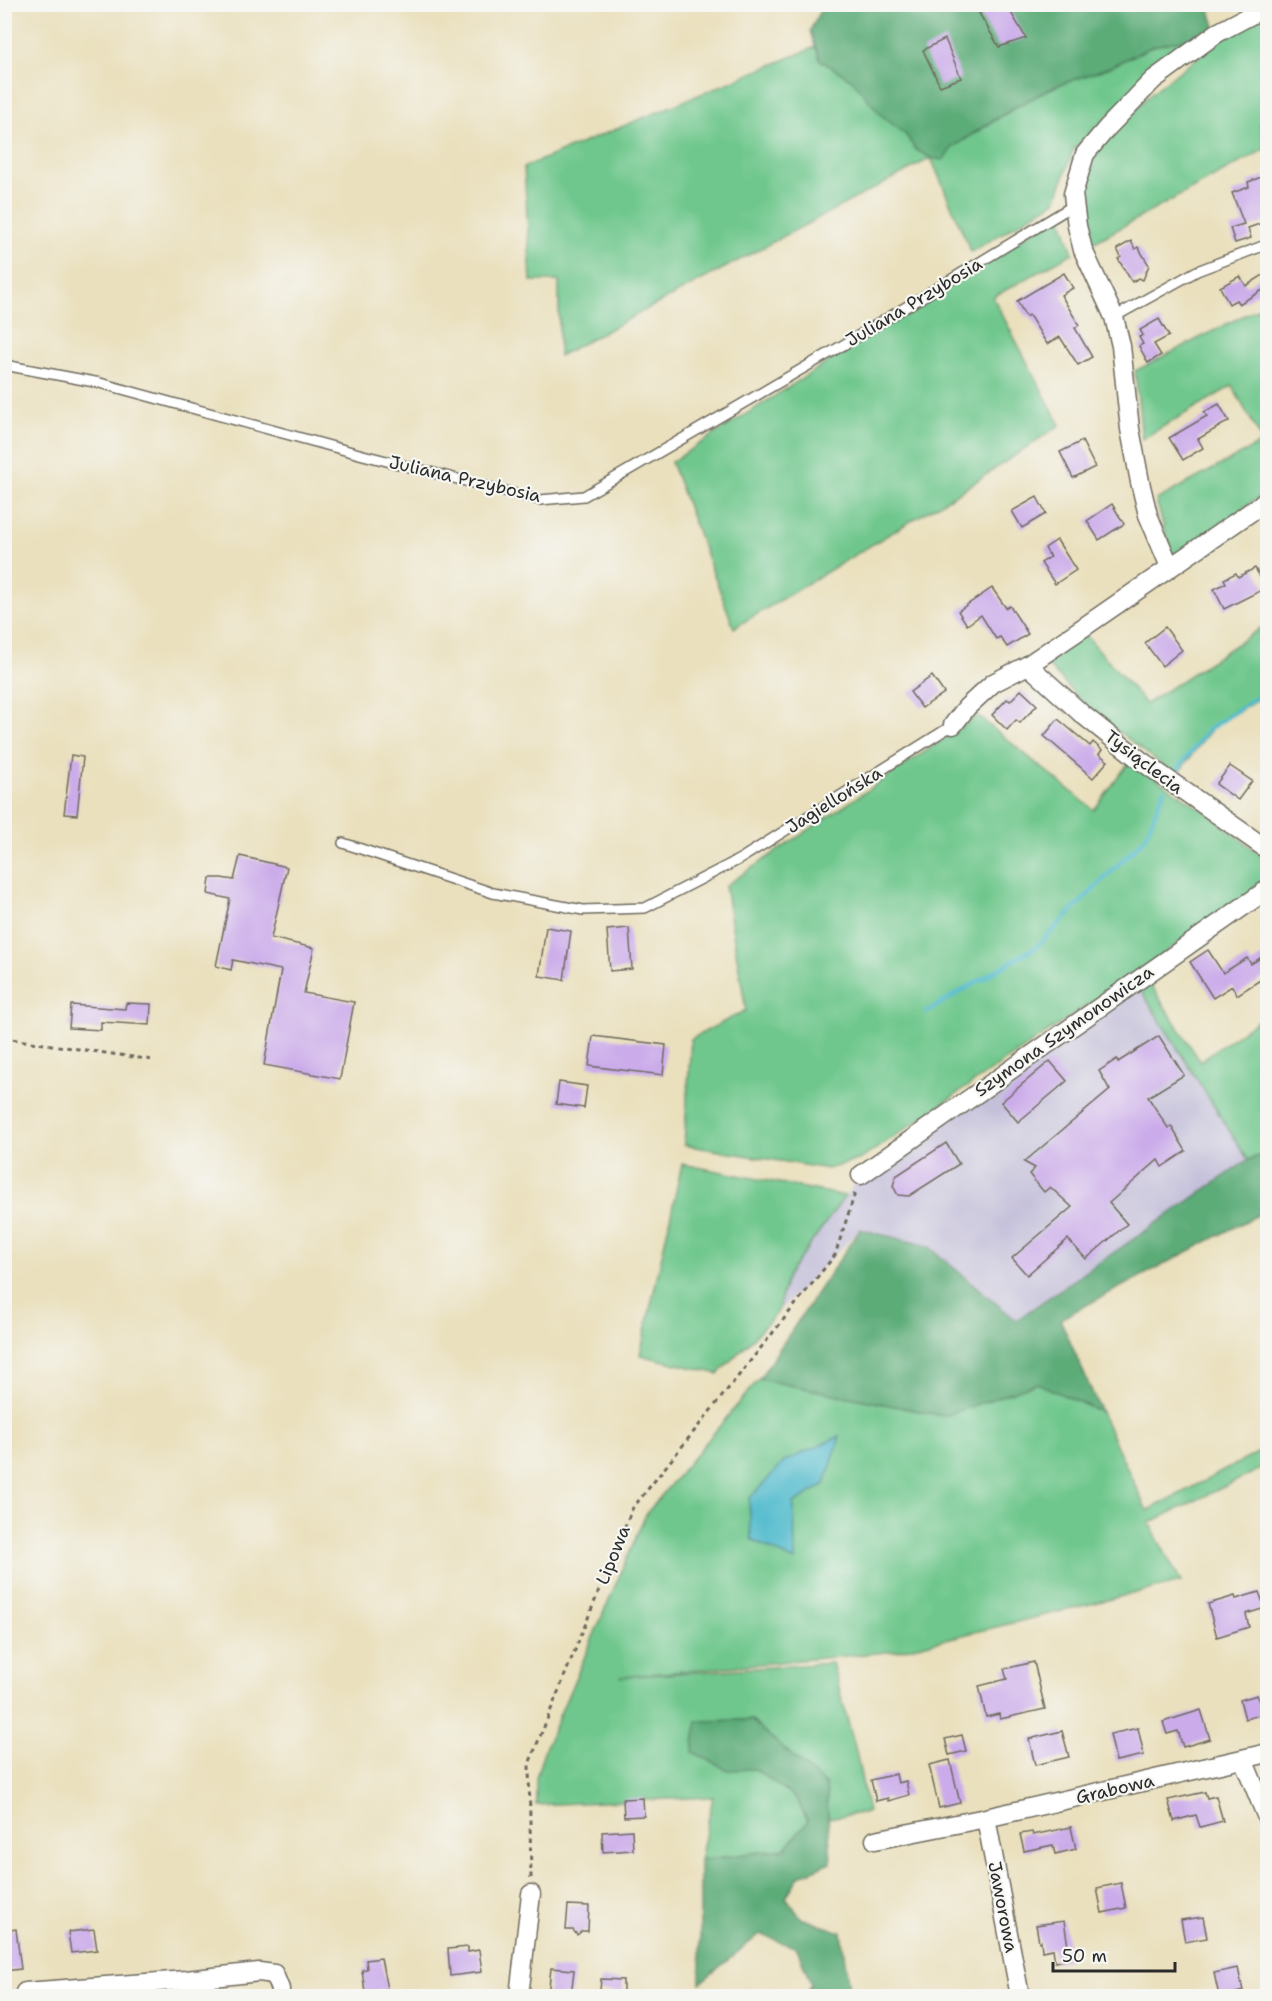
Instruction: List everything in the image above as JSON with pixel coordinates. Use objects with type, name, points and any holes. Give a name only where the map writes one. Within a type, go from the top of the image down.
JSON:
[{"type":"street","points":[[1170,567],[1148,515],[1140,482],[1130,429],[1121,346],[1114,317],[1083,250],[1073,194],[1084,154],[1153,80],[1217,33],[1268,6]]},
{"type":"street","name":"Jagiellońska","points":[[952,725],[967,707],[993,683],[1028,665],[1268,500]]},
{"type":"street","name":"Tysiąclecia","points":[[1028,665],[1082,714],[1140,760],[1268,850]]},
{"type":"street","name":"Szymona Szymonowicza","points":[[861,1175],[1268,889]]},
{"type":"street","name":"Grabowa","points":[[875,1840],[986,1818],[1268,1753]]},
{"type":"street","points":[[1243,1759],[1268,1821]]},
{"type":"street","name":"Jaworowa","points":[[986,1818],[1020,1996]]},
{"type":"street","points":[[519,1996],[531,1894]]},
{"type":"street","points":[[25,1992],[259,1972],[274,1974],[280,1996]]},
{"type":"lane","name":"Juliana Przybosia","points":[[4,365],[100,383],[363,455],[540,500],[584,496],[845,344],[1074,205]]},
{"type":"lane","points":[[1114,317],[1197,271],[1268,244]]},
{"type":"lane","name":"Jagiellońska","points":[[343,843],[493,893],[584,910],[645,908],[740,859],[952,725]]},
{"type":"path","points":[[4,1038],[153,1060]]},
{"type":"path","name":"Lipowa","points":[[531,1894],[529,1764],[632,1509],[835,1255],[861,1175]]},
{"type":"shaded area","points":[[1135,981],[1248,1160],[1015,1320],[928,1246],[860,1229],[777,1313],[788,1275],[861,1175]]},
{"type":"green space","points":[[1208,4],[1217,33],[1153,46],[1110,67],[1056,86],[986,125],[952,148],[943,160],[931,158],[916,150],[906,135],[881,115],[852,80],[820,60],[810,31],[823,5]]},
{"type":"green space","points":[[1267,13],[1267,120],[1260,124],[1267,148],[1089,245],[1081,205],[1081,188],[1091,157],[1151,93],[1222,39]]},
{"type":"green space","points":[[1194,37],[1073,150],[1056,201],[971,252],[931,158],[559,356],[559,281],[531,281],[524,167],[815,47],[852,80],[952,148],[1019,105],[1056,86],[1110,67],[1153,46]]},
{"type":"green space","points":[[1060,214],[1073,253],[993,297],[1060,425],[969,486],[734,628],[671,462]]},
{"type":"green space","points":[[1264,305],[1267,312],[1267,491],[1173,560],[1156,500],[1263,442],[1232,386],[1142,439],[1135,371]]},
{"type":"green space","points":[[1267,624],[1267,694],[1213,727],[1176,776],[1087,707],[1045,662],[1085,634],[1146,704]]},
{"type":"green space","points":[[978,716],[1094,810],[1130,761],[1210,815],[1267,860],[1267,883],[861,1159],[828,1169],[684,1145],[691,1039],[746,1010],[725,886]]},
{"type":"green space","points":[[1150,984],[1200,1061],[1267,1014],[1267,1153],[1248,1160],[1140,989]]},
{"type":"green space","points":[[1267,1153],[1267,1210],[1060,1319],[1101,1412],[1037,1383],[944,1416],[759,1379],[860,1229],[928,1246],[1016,1320],[1248,1160]]},
{"type":"green space","points":[[682,1164],[845,1196],[788,1275],[777,1313],[718,1374],[640,1355]]},
{"type":"green space","points":[[759,1379],[944,1416],[1037,1383],[1101,1412],[1147,1511],[1267,1448],[1267,1466],[1149,1523],[1181,1582],[897,1651],[620,1677],[832,1663],[856,1751],[868,1812],[828,1818],[826,1785],[751,1720],[698,1721],[755,1769],[796,1798],[808,1821],[785,1849],[700,1860],[713,1797],[536,1805],[536,1778],[544,1751],[646,1514]]},
{"type":"green space","points":[[751,1720],[826,1785],[831,1862],[799,1876],[786,1897],[801,1918],[841,1932],[850,1996],[804,1996],[811,1984],[797,1948],[760,1934],[700,1983],[700,1860],[785,1849],[808,1821],[796,1798],[755,1769],[728,1770],[693,1752],[697,1721]]},
{"type":"water","points":[[840,1436],[825,1484],[794,1503],[795,1561],[751,1539],[749,1499],[785,1461]]},
{"type":"building","points":[[997,4],[1006,4],[1026,38],[999,47],[979,13]]},
{"type":"building","points":[[945,39],[961,78],[940,86],[923,50]]},
{"type":"building","points":[[1264,176],[1268,188],[1268,221],[1248,228],[1251,238],[1235,243],[1230,228],[1244,224],[1232,193],[1249,187],[1248,182]]},
{"type":"building","points":[[1131,241],[1135,249],[1138,247],[1149,265],[1143,280],[1139,278],[1132,282],[1118,259],[1121,257],[1117,249]]},
{"type":"building","points":[[1268,272],[1268,287],[1239,304],[1236,300],[1229,304],[1220,287],[1240,276],[1246,286]]},
{"type":"building","points":[[1064,273],[1073,288],[1061,295],[1079,325],[1075,328],[1092,357],[1078,365],[1060,337],[1047,344],[1029,315],[1026,317],[1017,301]]},
{"type":"building","points":[[1159,319],[1169,336],[1154,344],[1161,355],[1148,363],[1139,346],[1143,344],[1139,337],[1143,335],[1140,330]]},
{"type":"building","points":[[1219,404],[1229,421],[1198,439],[1203,448],[1183,460],[1169,438],[1207,416],[1204,412]]},
{"type":"building","points":[[1082,441],[1095,467],[1073,478],[1060,452]]},
{"type":"building","points":[[1037,497],[1046,514],[1022,528],[1012,511]]},
{"type":"building","points":[[1112,504],[1124,524],[1099,540],[1087,521]]},
{"type":"building","points":[[1057,540],[1076,570],[1055,584],[1041,563],[1050,557],[1045,548]]},
{"type":"building","points":[[1255,568],[1266,588],[1224,609],[1214,589],[1226,583],[1224,579],[1236,573],[1238,577]]},
{"type":"building","points":[[992,588],[1006,608],[1010,606],[1028,634],[1007,647],[1000,637],[996,639],[981,615],[967,625],[958,611]]},
{"type":"building","points":[[1165,627],[1182,650],[1162,666],[1145,643]]},
{"type":"building","points":[[932,676],[944,693],[922,708],[910,692]]},
{"type":"building","points":[[1021,690],[1037,705],[1020,723],[1016,720],[1007,730],[992,715],[1007,699],[1010,701]]},
{"type":"building","points":[[1058,719],[1090,746],[1093,742],[1102,750],[1099,754],[1108,761],[1093,778],[1044,736]]},
{"type":"building","points":[[71,755],[83,757],[77,815],[64,814]]},
{"type":"building","points":[[1230,766],[1252,781],[1238,800],[1216,784]]},
{"type":"building","points":[[240,856],[287,867],[271,938],[314,948],[304,993],[354,1002],[340,1079],[264,1065],[281,970],[233,960],[231,970],[216,966],[230,899],[208,894],[210,878],[234,880]]},
{"type":"building","points":[[546,927],[571,931],[564,980],[539,976]]},
{"type":"building","points":[[629,928],[632,969],[610,971],[607,930]]},
{"type":"building","points":[[1208,950],[1223,973],[1247,958],[1251,964],[1268,953],[1268,975],[1237,995],[1232,986],[1213,998],[1190,962]]},
{"type":"building","points":[[126,1003],[151,1004],[150,1025],[101,1022],[101,1030],[69,1028],[71,1005],[125,1009]]},
{"type":"building","points":[[593,1036],[666,1045],[663,1075],[589,1066]]},
{"type":"building","points":[[1159,1036],[1184,1075],[1148,1097],[1168,1128],[1171,1126],[1186,1151],[1162,1167],[1158,1160],[1109,1203],[1127,1224],[1086,1259],[1068,1239],[1027,1275],[1012,1258],[1072,1207],[1050,1187],[1044,1192],[1029,1174],[1035,1168],[1024,1162],[1110,1090],[1099,1071]]},
{"type":"building","points":[[1050,1061],[1067,1081],[1018,1122],[1001,1102]]},
{"type":"building","points":[[559,1082],[587,1086],[584,1108],[556,1104]]},
{"type":"building","points":[[946,1143],[959,1164],[909,1196],[898,1195],[893,1186],[896,1176]]},
{"type":"building","points":[[1259,1592],[1265,1608],[1246,1614],[1249,1627],[1217,1637],[1208,1604]]},
{"type":"building","points":[[1034,1662],[1045,1709],[1000,1719],[999,1714],[986,1717],[979,1686],[1007,1679],[1004,1669]]},
{"type":"building","points":[[1257,1695],[1263,1714],[1245,1719],[1240,1700]]},
{"type":"building","points":[[1201,1710],[1210,1739],[1183,1747],[1178,1731],[1167,1734],[1163,1722]]},
{"type":"building","points":[[1138,1728],[1144,1755],[1116,1761],[1110,1734]]},
{"type":"building","points":[[1062,1731],[1069,1757],[1035,1765],[1029,1739]]},
{"type":"building","points":[[962,1735],[966,1751],[949,1755],[945,1739]]},
{"type":"building","points":[[950,1760],[960,1803],[939,1808],[929,1765]]},
{"type":"building","points":[[896,1774],[898,1783],[906,1781],[909,1795],[888,1801],[888,1798],[876,1801],[871,1780]]},
{"type":"building","points":[[1205,1792],[1207,1798],[1216,1796],[1223,1821],[1200,1827],[1196,1815],[1174,1821],[1168,1800]]},
{"type":"building","points":[[643,1798],[644,1816],[624,1817],[623,1799]]},
{"type":"building","points":[[1071,1827],[1076,1849],[1055,1854],[1053,1845],[1024,1851],[1020,1834],[1032,1832],[1033,1835]]},
{"type":"building","points":[[632,1830],[633,1850],[603,1852],[602,1832]]},
{"type":"building","points":[[1121,1883],[1126,1908],[1102,1913],[1097,1888]]},
{"type":"building","points":[[568,1905],[589,1906],[588,1931],[582,1931],[577,1935],[573,1930],[566,1930]]},
{"type":"building","points":[[1203,1917],[1207,1938],[1185,1942],[1181,1920]]},
{"type":"building","points":[[1064,1921],[1070,1959],[1055,1962],[1053,1949],[1042,1951],[1036,1925]]},
{"type":"building","points":[[16,1929],[21,1969],[4,1971],[4,1931]]},
{"type":"building","points":[[94,1929],[97,1950],[71,1953],[68,1932]]},
{"type":"building","points":[[468,1947],[468,1952],[479,1950],[482,1972],[450,1976],[448,1949]]},
{"type":"building","points":[[381,1958],[387,1989],[365,1992],[362,1970],[367,1969],[366,1960]]},
{"type":"building","points":[[551,1968],[574,1970],[571,1996],[548,1996]]},
{"type":"building","points":[[1238,1968],[1243,1991],[1232,1994],[1233,1996],[1219,1996],[1214,1973]]},
{"type":"building","points":[[601,1979],[623,1980],[623,1992],[600,1991]]},
{"type":"waterway","points":[[1175,773],[1208,730],[1268,690]]},
{"type":"waterway","points":[[926,1012],[1036,947],[1145,838],[1164,790]]}]
